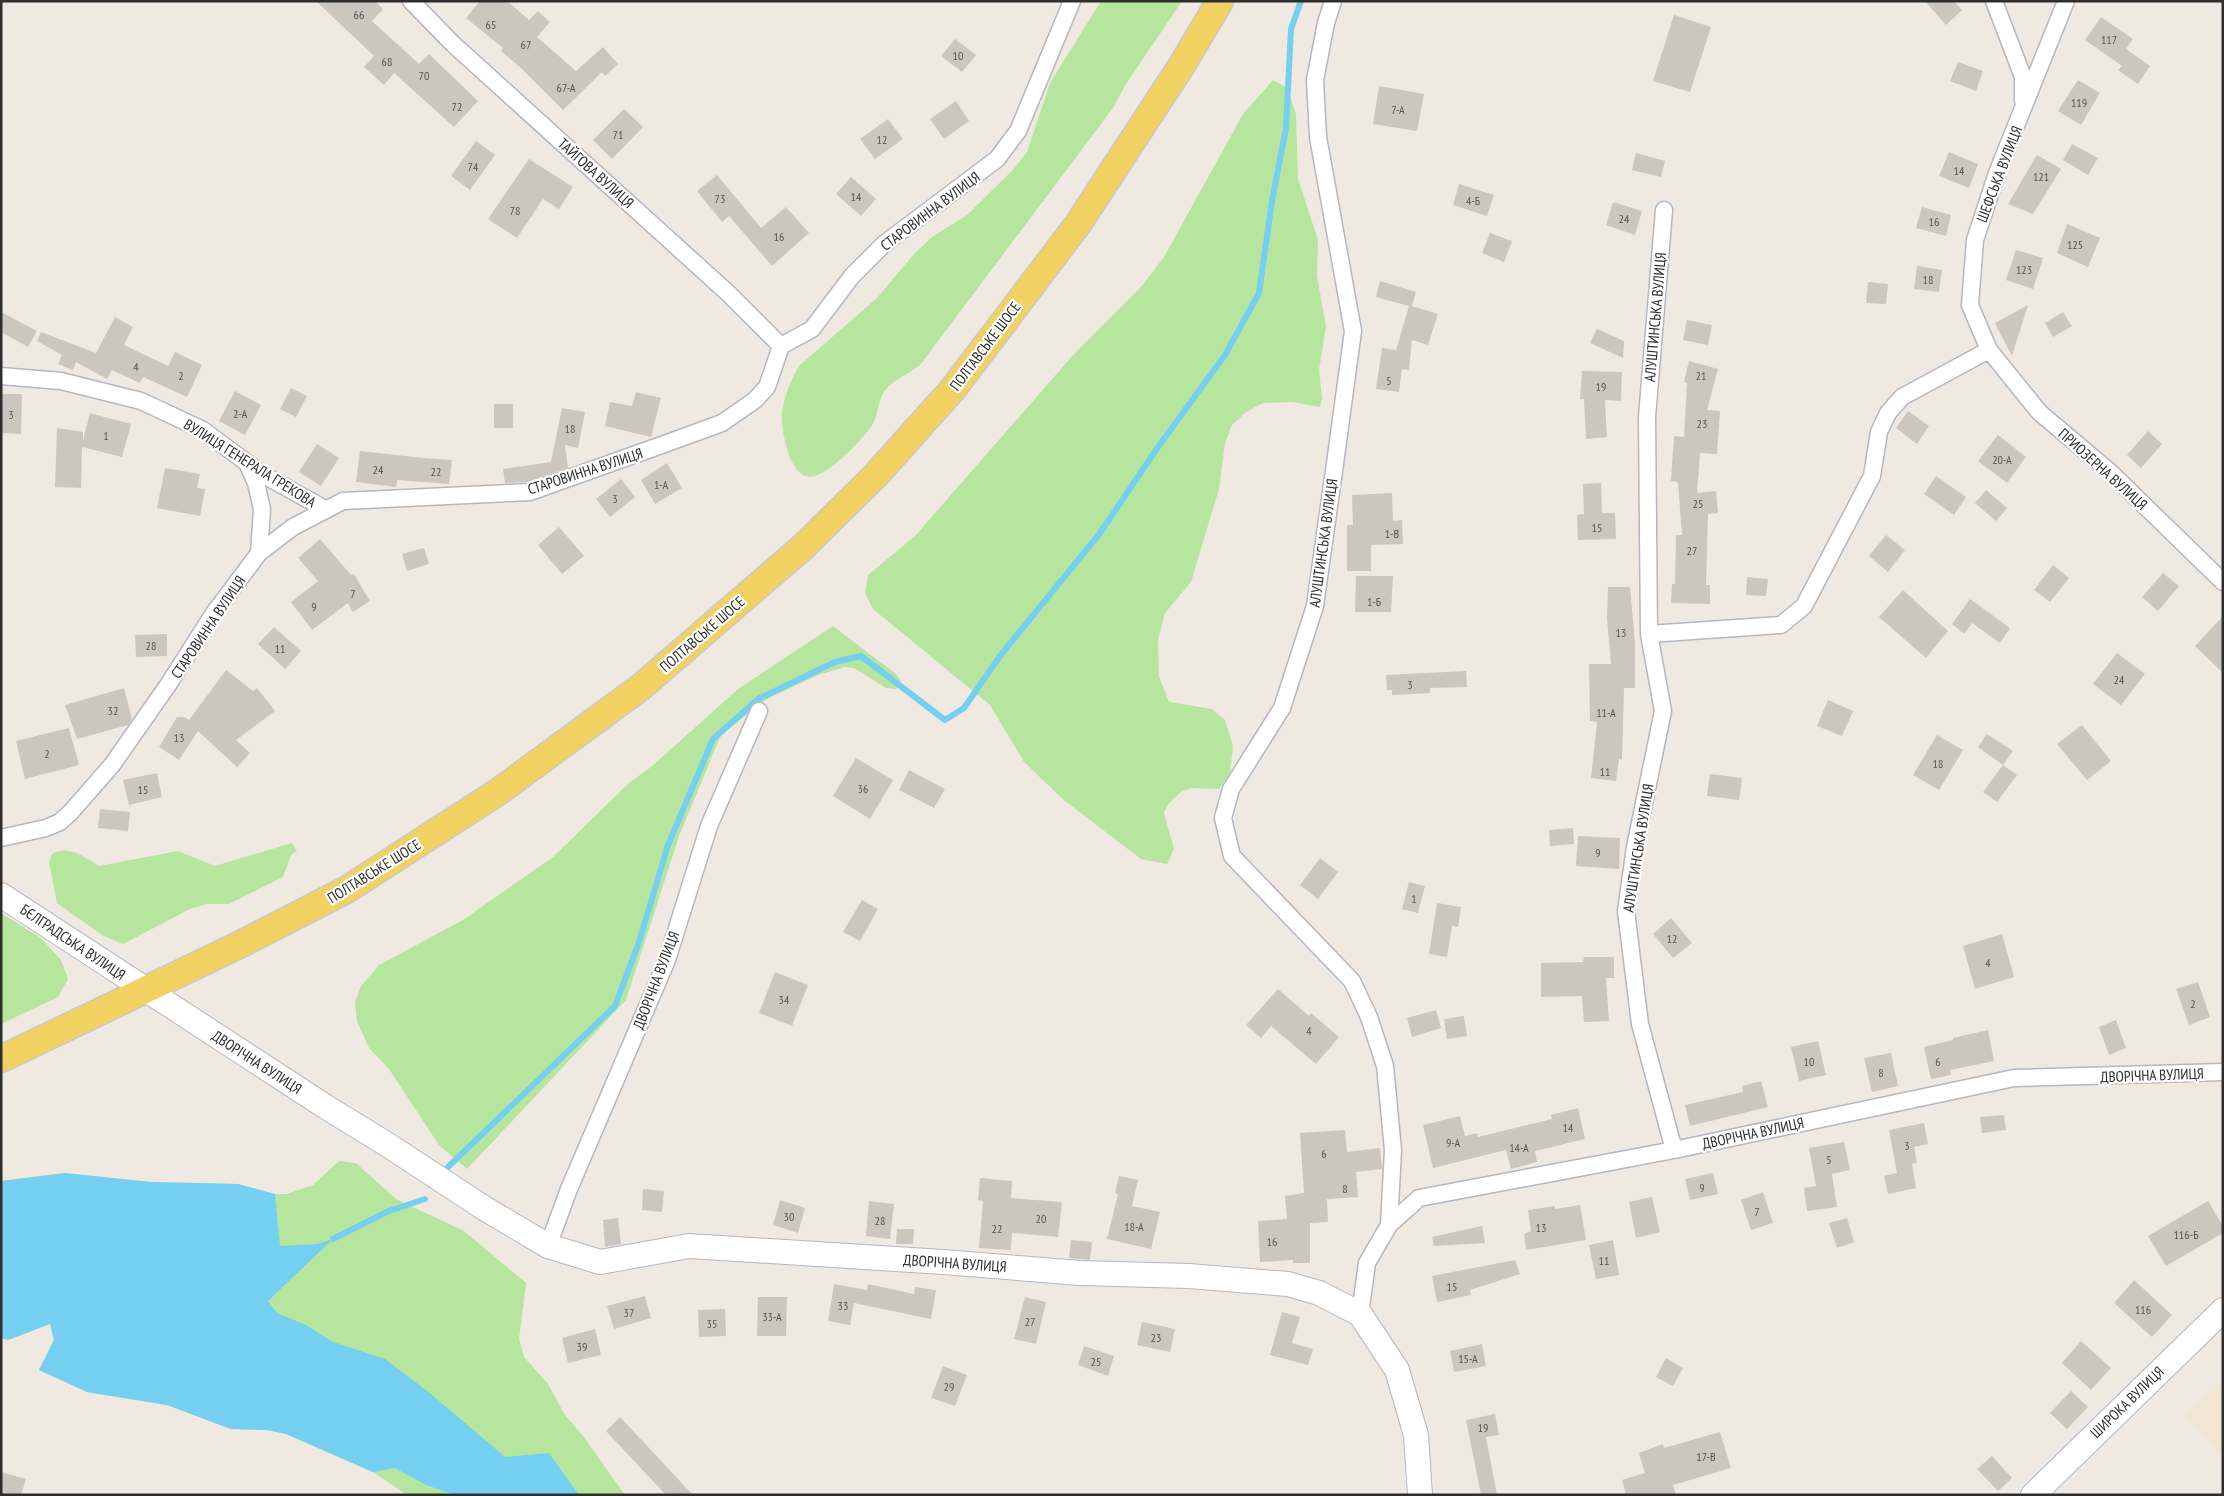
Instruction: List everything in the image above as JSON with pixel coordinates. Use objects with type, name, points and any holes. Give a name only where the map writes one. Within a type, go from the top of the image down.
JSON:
[{"type":"main road","name":"ПОЛТАВСЬКЕ ШОСЕ","points":[[1,1059],[241,944],[346,890],[498,792],[641,687],[804,546],[876,475],[953,389],[1078,224],[1182,65],[1220,1]]},
{"type":"street","name":"ТАЙГОВА ВУЛИЦЯ","points":[[411,1],[453,44],[729,294],[781,346]]},
{"type":"street","name":"СТАРОВИННА ВУЛИЦЯ","points":[[1,838],[46,828],[60,822],[70,813],[112,764],[168,685],[214,613],[259,553],[293,527],[343,501],[530,492],[722,423],[755,400],[767,386],[781,346],[812,330],[852,276],[884,244],[997,159],[1018,131],[1072,1]]},
{"type":"street","name":"АЛУШТИНСЬКА ВУЛИЦЯ","points":[[1333,1],[1326,23],[1315,80],[1318,137],[1353,331],[1343,406],[1315,606],[1282,708],[1232,789],[1223,818],[1232,856],[1352,981],[1369,1017],[1385,1066],[1393,1150],[1389,1225]]},
{"type":"street","points":[[1994,1],[2023,77],[2024,109]]},
{"type":"street","name":"ШЕФСЬКА ВУЛИЦЯ","points":[[1989,350],[1970,305],[1975,240],[1997,174],[2066,1]]},
{"type":"street","name":"АЛУШТИНСЬКА ВУЛИЦЯ","points":[[1664,210],[1647,417],[1649,634],[1663,712],[1635,847],[1626,910],[1640,1024],[1674,1150]]},
{"type":"street","points":[[1649,634],[1781,625],[1793,617],[1809,598],[1872,476],[1879,432],[1888,413],[1902,397],[1989,350]]},
{"type":"street","name":"ПРИОЗЕРНА ВУЛИЦЯ","points":[[1989,350],[2039,412],[2110,472],[2223,582]]},
{"type":"street","name":"ВУЛИЦЯ ГЕНЕРАЛА ГРЕКОВА","points":[[1,376],[61,382],[141,401],[203,430],[262,474],[325,510]]},
{"type":"street","points":[[247,463],[256,482],[262,509],[259,553]]},
{"type":"street","name":"ДВОРІЧНА ВУЛИЦЯ","points":[[548,1246],[569,1189],[667,960],[709,826],[759,711]]},
{"type":"street","name":"БЄЛГРАДСЬКА ВУЛИЦЯ","points":[[1,895],[145,990]]},
{"type":"street","name":"ДВОРІЧНА ВУЛИЦЯ","points":[[145,990],[484,1208],[548,1246],[600,1262],[689,1246],[924,1260],[1080,1273],[1189,1276],[1288,1284],[1319,1293],[1360,1314],[1397,1370],[1416,1435],[1420,1495]]},
{"type":"street","name":"ДВОРІЧНА ВУЛИЦЯ","points":[[1360,1314],[1368,1263],[1389,1225],[1419,1198],[1674,1150],[2014,1078],[2223,1072]]},
{"type":"street","name":"ШИРОКА ВУЛИЦЯ","points":[[2032,1495],[2223,1310]]},
{"type":"shaded area","points":[[2223,1382],[2223,1458],[2186,1415]]},
{"type":"green space","points":[[1101,1],[1182,1],[1126,84],[1113,108],[920,365],[886,389],[880,400],[874,422],[863,437],[839,461],[822,473],[815,476],[807,476],[800,473],[790,457],[784,437],[782,421],[787,392],[799,366],[877,298],[914,254],[932,237],[967,215],[1012,171],[1027,152],[1050,83]]},
{"type":"green space","points":[[1273,80],[1287,88],[1296,114],[1298,179],[1318,240],[1317,276],[1326,326],[1319,370],[1322,399],[1320,407],[1292,402],[1263,403],[1246,412],[1232,425],[1225,443],[1219,489],[1191,582],[1165,613],[1158,640],[1159,677],[1169,702],[1212,709],[1225,720],[1233,746],[1230,773],[1219,789],[1191,788],[1181,792],[1168,804],[1164,813],[1174,849],[1167,864],[1141,859],[1065,801],[1024,762],[990,705],[873,609],[865,593],[868,575],[915,536],[1074,354],[1142,286],[1164,257],[1243,114]]},
{"type":"green space","points":[[833,626],[896,674],[901,681],[896,689],[886,688],[854,668],[845,667],[818,675],[767,699],[721,735],[679,836],[626,1000],[467,1169],[439,1145],[389,1069],[369,1048],[357,1021],[355,1002],[361,986],[379,965],[463,920],[553,857],[629,783],[651,767],[738,689]]},
{"type":"green space","points":[[292,843],[297,851],[291,855],[283,877],[229,904],[207,904],[190,909],[123,944],[102,935],[57,903],[49,862],[52,854],[64,850],[76,853],[99,866],[178,851],[215,866]]},
{"type":"green space","points":[[1,913],[41,938],[61,960],[68,979],[58,997],[1,1024]]},
{"type":"green space","points":[[339,1161],[356,1163],[396,1199],[464,1231],[526,1283],[519,1339],[524,1357],[548,1384],[565,1415],[583,1436],[625,1495],[407,1495],[373,1472],[286,1434],[267,1430],[231,1429],[167,1405],[87,1392],[39,1370],[54,1340],[50,1324],[8,1340],[1,1338],[1,1181],[65,1173],[107,1181],[238,1184],[269,1194],[287,1194],[313,1185]]},
{"type":"water","points":[[65,1173],[152,1182],[238,1184],[275,1194],[280,1246],[317,1244],[333,1239],[268,1301],[277,1313],[306,1325],[333,1342],[385,1359],[431,1394],[505,1457],[549,1453],[579,1495],[455,1495],[426,1485],[395,1468],[373,1472],[286,1434],[267,1430],[231,1429],[167,1405],[87,1392],[39,1370],[54,1340],[50,1324],[8,1340],[1,1338],[1,1181]]},
{"type":"building","points":[[316,1],[375,1],[383,9],[372,21],[419,64],[429,54],[478,101],[454,127],[394,73],[384,85],[364,67],[374,56]]},
{"type":"building","points":[[480,1],[507,1],[529,20],[538,11],[550,22],[537,37],[576,71],[603,47],[618,64],[605,76],[602,72],[563,110],[501,51],[503,48],[466,18]]},
{"type":"building","points":[[1925,1],[1954,1],[1962,10],[1946,25]]},
{"type":"building","points":[[1674,15],[1711,27],[1690,92],[1653,81]]},
{"type":"building","points":[[2101,17],[2133,39],[2126,49],[2150,66],[2138,84],[2118,70],[2122,66],[2085,40]]},
{"type":"building","points":[[955,39],[976,55],[962,72],[941,56]]},
{"type":"building","points":[[1958,62],[1983,71],[1976,91],[1950,81]]},
{"type":"building","points":[[2078,80],[2100,93],[2081,125],[2058,111]]},
{"type":"building","points":[[1379,86],[1424,94],[1417,131],[1373,124]]},
{"type":"building","points":[[956,101],[969,121],[944,139],[930,119]]},
{"type":"building","points":[[624,109],[643,127],[612,159],[593,140]]},
{"type":"building","points":[[888,119],[903,139],[875,159],[860,139]]},
{"type":"building","points":[[476,141],[495,155],[470,190],[451,176]]},
{"type":"building","points":[[2072,144],[2098,158],[2088,175],[2063,160]]},
{"type":"building","points":[[1949,152],[1978,164],[1969,188],[1939,176]]},
{"type":"building","points":[[1636,153],[1665,161],[1661,177],[1632,170]]},
{"type":"building","points":[[2037,155],[2061,169],[2033,214],[2008,204]]},
{"type":"building","points":[[529,159],[573,187],[559,209],[543,199],[517,238],[488,219]]},
{"type":"building","points":[[717,175],[761,228],[786,207],[809,233],[772,266],[729,216],[722,222],[697,191]]},
{"type":"building","points":[[851,177],[876,199],[861,216],[836,194]]},
{"type":"building","points":[[1459,184],[1494,195],[1487,216],[1453,205]]},
{"type":"building","points":[[1613,202],[1642,211],[1635,235],[1606,225]]},
{"type":"building","points":[[1922,207],[1951,215],[1946,236],[1916,228]]},
{"type":"building","points":[[2067,224],[2100,238],[2088,267],[2057,253]]},
{"type":"building","points":[[1490,233],[1512,241],[1504,262],[1482,253]]},
{"type":"building","points":[[2016,250],[2043,258],[2033,289],[2006,280]]},
{"type":"building","points":[[1917,266],[1942,270],[1939,292],[1914,289]]},
{"type":"building","points":[[1380,281],[1416,292],[1412,306],[1438,314],[1428,345],[1412,340],[1409,370],[1402,369],[1399,392],[1376,389],[1382,348],[1396,350],[1409,306],[1376,297]]},
{"type":"building","points":[[1868,282],[1888,284],[1886,304],[1866,303]]},
{"type":"building","points":[[2028,305],[2012,356],[1995,323]]},
{"type":"building","points":[[1,312],[37,331],[28,347],[1,332]]},
{"type":"building","points":[[2063,312],[2072,326],[2053,337],[2045,323]]},
{"type":"building","points":[[115,317],[133,327],[124,345],[168,366],[175,352],[202,365],[187,397],[143,377],[140,383],[112,370],[107,379],[76,362],[73,370],[58,364],[62,355],[37,341],[41,332],[96,353]]},
{"type":"building","points":[[1687,320],[1712,325],[1708,345],[1683,340]]},
{"type":"building","points":[[1597,329],[1624,341],[1623,358],[1590,343]]},
{"type":"building","points":[[1689,361],[1718,369],[1707,410],[1720,411],[1717,454],[1700,453],[1697,493],[1716,491],[1718,513],[1708,514],[1706,585],[1710,585],[1710,604],[1671,603],[1672,584],[1675,584],[1676,535],[1682,535],[1678,482],[1671,481],[1674,436],[1684,437],[1687,383],[1684,382]]},
{"type":"building","points":[[1582,371],[1622,372],[1621,401],[1605,400],[1607,437],[1586,439],[1584,399],[1580,399]]},
{"type":"building","points":[[291,388],[307,396],[296,417],[280,409]]},
{"type":"building","points":[[235,391],[261,405],[245,435],[219,421]]},
{"type":"building","points":[[636,392],[661,398],[651,437],[605,426],[610,402],[632,406]]},
{"type":"building","points":[[1,394],[22,394],[21,434],[1,433]]},
{"type":"building","points":[[494,404],[513,404],[513,428],[494,428]]},
{"type":"building","points":[[562,408],[585,412],[578,448],[565,445],[568,468],[528,482],[505,483],[503,469],[551,462]]},
{"type":"building","points":[[1908,411],[1929,426],[1917,444],[1896,428]]},
{"type":"building","points":[[90,413],[131,424],[122,457],[82,447],[81,488],[55,487],[57,428],[83,432],[83,441]]},
{"type":"building","points":[[2148,431],[2162,444],[2141,468],[2127,455]]},
{"type":"building","points":[[1998,435],[2026,457],[2007,483],[1978,461]]},
{"type":"building","points":[[317,444],[339,458],[321,486],[299,472]]},
{"type":"building","points":[[360,451],[452,460],[449,484],[397,480],[396,487],[356,482]]},
{"type":"building","points":[[667,463],[682,488],[655,504],[641,480]]},
{"type":"building","points":[[165,468],[200,474],[197,488],[205,489],[200,516],[157,508]]},
{"type":"building","points":[[1936,476],[1966,497],[1954,515],[1924,494]]},
{"type":"building","points":[[621,479],[635,497],[610,517],[596,499]]},
{"type":"building","points":[[1601,483],[1602,513],[1615,513],[1616,539],[1578,540],[1577,515],[1584,514],[1583,484]]},
{"type":"building","points":[[1986,490],[2007,508],[1996,521],[1975,503]]},
{"type":"building","points":[[1392,493],[1393,521],[1402,520],[1403,544],[1371,545],[1371,571],[1347,571],[1347,525],[1353,525],[1352,495]]},
{"type":"building","points":[[559,527],[584,556],[562,574],[538,545]]},
{"type":"building","points":[[1886,535],[1905,550],[1888,572],[1869,556]]},
{"type":"building","points":[[320,539],[351,575],[354,574],[370,601],[353,612],[348,603],[312,630],[291,602],[318,581],[298,558]]},
{"type":"building","points":[[424,548],[429,564],[407,571],[402,554]]},
{"type":"building","points":[[2053,565],[2069,578],[2050,602],[2034,590]]},
{"type":"building","points":[[2163,573],[2179,586],[2158,611],[2142,597]]},
{"type":"building","points":[[1356,576],[1393,576],[1391,612],[1355,612]]},
{"type":"building","points":[[1747,577],[1768,579],[1766,596],[1746,595]]},
{"type":"building","points":[[1608,587],[1630,587],[1635,644],[1635,688],[1624,688],[1622,760],[1619,759],[1616,781],[1591,778],[1597,722],[1590,721],[1589,664],[1611,664],[1607,618]]},
{"type":"building","points":[[1903,590],[1948,631],[1926,658],[1879,617]]},
{"type":"building","points":[[1970,599],[2010,628],[2000,643],[1972,623],[1964,634],[1952,624]]},
{"type":"building","points":[[2223,616],[2223,673],[2195,646]]},
{"type":"building","points":[[274,627],[301,651],[285,669],[258,644]]},
{"type":"building","points":[[167,634],[167,656],[136,657],[135,635]]},
{"type":"building","points":[[2117,653],[2145,674],[2121,705],[2093,684]]},
{"type":"building","points":[[226,670],[253,691],[257,688],[275,711],[236,740],[250,753],[237,767],[198,731],[179,760],[159,747],[177,717],[184,717],[189,720]]},
{"type":"building","points":[[1466,671],[1467,687],[1430,688],[1430,693],[1392,695],[1392,690],[1387,690],[1386,675]]},
{"type":"building","points":[[124,688],[132,719],[128,725],[77,739],[65,705]]},
{"type":"building","points":[[1828,700],[1853,711],[1842,736],[1817,726]]},
{"type":"building","points":[[2082,725],[2111,761],[2087,780],[2057,744]]},
{"type":"building","points":[[69,728],[79,765],[25,779],[16,741]]},
{"type":"building","points":[[1987,734],[2013,751],[2003,765],[1978,747]]},
{"type":"building","points":[[1937,735],[1963,750],[1939,790],[1913,775]]},
{"type":"building","points":[[856,758],[893,780],[870,819],[833,796]]},
{"type":"building","points":[[2003,765],[2017,775],[1997,802],[1983,792]]},
{"type":"building","points":[[909,770],[945,789],[934,808],[899,790]]},
{"type":"building","points":[[157,773],[162,797],[129,805],[123,780]]},
{"type":"building","points":[[1710,774],[1742,778],[1739,800],[1707,796]]},
{"type":"building","points":[[100,809],[130,812],[128,831],[98,828]]},
{"type":"building","points":[[1573,828],[1574,844],[1550,846],[1549,830]]},
{"type":"building","points":[[1578,836],[1620,838],[1619,869],[1576,866]]},
{"type":"building","points":[[1320,858],[1338,872],[1318,899],[1300,885]]},
{"type":"building","points":[[1409,882],[1425,886],[1418,913],[1402,909]]},
{"type":"building","points":[[862,900],[878,909],[860,941],[843,932]]},
{"type":"building","points":[[1437,903],[1461,907],[1458,927],[1452,926],[1447,957],[1429,954]]},
{"type":"building","points":[[1671,918],[1692,943],[1673,958],[1653,934]]},
{"type":"building","points":[[2002,934],[2014,977],[1975,989],[1963,946]]},
{"type":"building","points":[[1584,957],[1614,957],[1614,978],[1606,978],[1609,1021],[1584,1022],[1582,996],[1541,997],[1541,963],[1583,962]]},
{"type":"building","points":[[775,972],[808,985],[792,1026],[759,1013]]},
{"type":"building","points":[[2198,982],[2210,1017],[2189,1025],[2176,989]]},
{"type":"building","points":[[1278,989],[1309,1016],[1311,1013],[1339,1037],[1316,1064],[1271,1026],[1261,1038],[1246,1025]]},
{"type":"building","points":[[1436,1010],[1441,1028],[1412,1037],[1407,1018]]},
{"type":"building","points":[[1464,1016],[1467,1036],[1447,1039],[1444,1019]]},
{"type":"building","points":[[2116,1020],[2126,1048],[2109,1055],[2099,1027]]},
{"type":"building","points":[[1988,1030],[1994,1061],[1950,1070],[1951,1075],[1931,1079],[1924,1047]]},
{"type":"building","points":[[1818,1041],[1826,1075],[1799,1081],[1791,1047]]},
{"type":"building","points":[[1891,1053],[1898,1086],[1872,1092],[1864,1058]]},
{"type":"building","points":[[1761,1081],[1768,1107],[1690,1126],[1685,1105],[1743,1092],[1742,1086]]},
{"type":"building","points":[[1578,1108],[1585,1139],[1535,1151],[1537,1162],[1511,1169],[1506,1150],[1433,1168],[1423,1125],[1460,1116],[1465,1136],[1477,1133],[1478,1137],[1552,1119],[1551,1115]]},
{"type":"building","points":[[2004,1115],[2006,1130],[1982,1133],[1980,1117]]},
{"type":"building","points":[[1924,1123],[1928,1144],[1914,1147],[1917,1163],[1912,1164],[1916,1188],[1888,1194],[1884,1176],[1897,1173],[1889,1130]]},
{"type":"building","points":[[1345,1130],[1347,1152],[1380,1148],[1382,1169],[1356,1172],[1358,1197],[1327,1199],[1328,1222],[1310,1223],[1310,1263],[1293,1263],[1293,1260],[1260,1262],[1258,1221],[1287,1219],[1285,1196],[1304,1193],[1300,1133]]},
{"type":"building","points":[[1844,1142],[1850,1170],[1832,1174],[1837,1207],[1807,1211],[1804,1188],[1816,1186],[1809,1148]]},
{"type":"building","points":[[1713,1173],[1718,1194],[1690,1200],[1685,1179]]},
{"type":"building","points":[[1119,1176],[1138,1180],[1132,1206],[1160,1212],[1151,1249],[1107,1239],[1118,1194],[1115,1193]]},
{"type":"building","points":[[980,1178],[1012,1181],[1011,1198],[1062,1202],[1058,1237],[1012,1233],[1011,1250],[979,1248],[983,1201],[978,1200]]},
{"type":"building","points":[[643,1189],[664,1191],[662,1212],[642,1210]]},
{"type":"building","points":[[1763,1192],[1773,1223],[1751,1230],[1741,1200]]},
{"type":"building","points":[[1652,1197],[1660,1232],[1636,1238],[1629,1202]]},
{"type":"building","points":[[780,1200],[805,1208],[798,1233],[773,1225]]},
{"type":"building","points":[[869,1201],[894,1204],[890,1239],[866,1236]]},
{"type":"building","points":[[2208,1201],[2223,1226],[2223,1233],[2166,1266],[2148,1236]]},
{"type":"building","points":[[1580,1205],[1586,1240],[1526,1250],[1524,1234],[1531,1231],[1528,1210],[1555,1206],[1555,1209]]},
{"type":"building","points":[[618,1218],[621,1244],[605,1247],[603,1220]]},
{"type":"building","points":[[1847,1218],[1854,1242],[1837,1248],[1829,1223]]},
{"type":"building","points":[[1482,1226],[1485,1243],[1434,1246],[1432,1237]]},
{"type":"building","points":[[897,1229],[914,1229],[913,1244],[896,1244]]},
{"type":"building","points":[[1071,1240],[1092,1242],[1090,1260],[1069,1258]]},
{"type":"building","points":[[1613,1240],[1619,1275],[1596,1279],[1589,1245]]},
{"type":"building","points":[[1515,1260],[1520,1274],[1470,1290],[1471,1295],[1437,1302],[1432,1276]]},
{"type":"building","points":[[2134,1280],[2172,1315],[2152,1337],[2114,1303]]},
{"type":"building","points":[[834,1284],[867,1290],[868,1284],[914,1294],[915,1287],[936,1290],[931,1319],[854,1303],[850,1325],[828,1321]]},
{"type":"building","points":[[645,1296],[651,1318],[614,1329],[607,1306]]},
{"type":"building","points":[[758,1297],[787,1297],[786,1336],[757,1336]]},
{"type":"building","points":[[1025,1297],[1046,1302],[1036,1344],[1014,1339]]},
{"type":"building","points":[[725,1309],[726,1336],[699,1337],[698,1310]]},
{"type":"building","points":[[1282,1312],[1300,1317],[1292,1343],[1313,1349],[1308,1365],[1270,1355]]},
{"type":"building","points":[[1142,1322],[1175,1329],[1170,1352],[1137,1345]]},
{"type":"building","points":[[595,1329],[601,1355],[568,1363],[562,1338]]},
{"type":"building","points":[[2081,1341],[2111,1368],[2091,1390],[2062,1363]]},
{"type":"building","points":[[1482,1344],[1486,1366],[1454,1372],[1450,1351]]},
{"type":"building","points":[[1084,1346],[1114,1356],[1108,1376],[1078,1365]]},
{"type":"building","points":[[1666,1358],[1683,1368],[1673,1386],[1656,1377]]},
{"type":"building","points":[[943,1366],[967,1375],[955,1406],[931,1398]]},
{"type":"building","points":[[2071,1391],[2088,1407],[2067,1429],[2050,1413]]},
{"type":"building","points":[[1495,1414],[1499,1435],[1486,1437],[1497,1495],[1481,1495],[1466,1420]]},
{"type":"building","points":[[620,1417],[693,1495],[666,1495],[606,1431]]},
{"type":"building","points":[[1720,1432],[1731,1468],[1673,1485],[1676,1495],[1626,1495],[1622,1480],[1645,1473],[1639,1453],[1663,1444],[1664,1448]]},
{"type":"building","points":[[1992,1456],[2012,1478],[1998,1491],[1977,1469]]},
{"type":"building","points":[[1,1472],[26,1479],[21,1495],[1,1495]]},
{"type":"waterway","points":[[448,1167],[615,1006],[639,942],[668,845],[713,739],[758,699],[835,662],[861,656],[945,720],[964,708],[1000,656],[1100,533],[1158,447],[1225,355],[1259,293],[1272,201],[1286,128],[1291,29],[1301,1]]},
{"type":"waterway","points":[[333,1239],[389,1211],[425,1199]]}]
